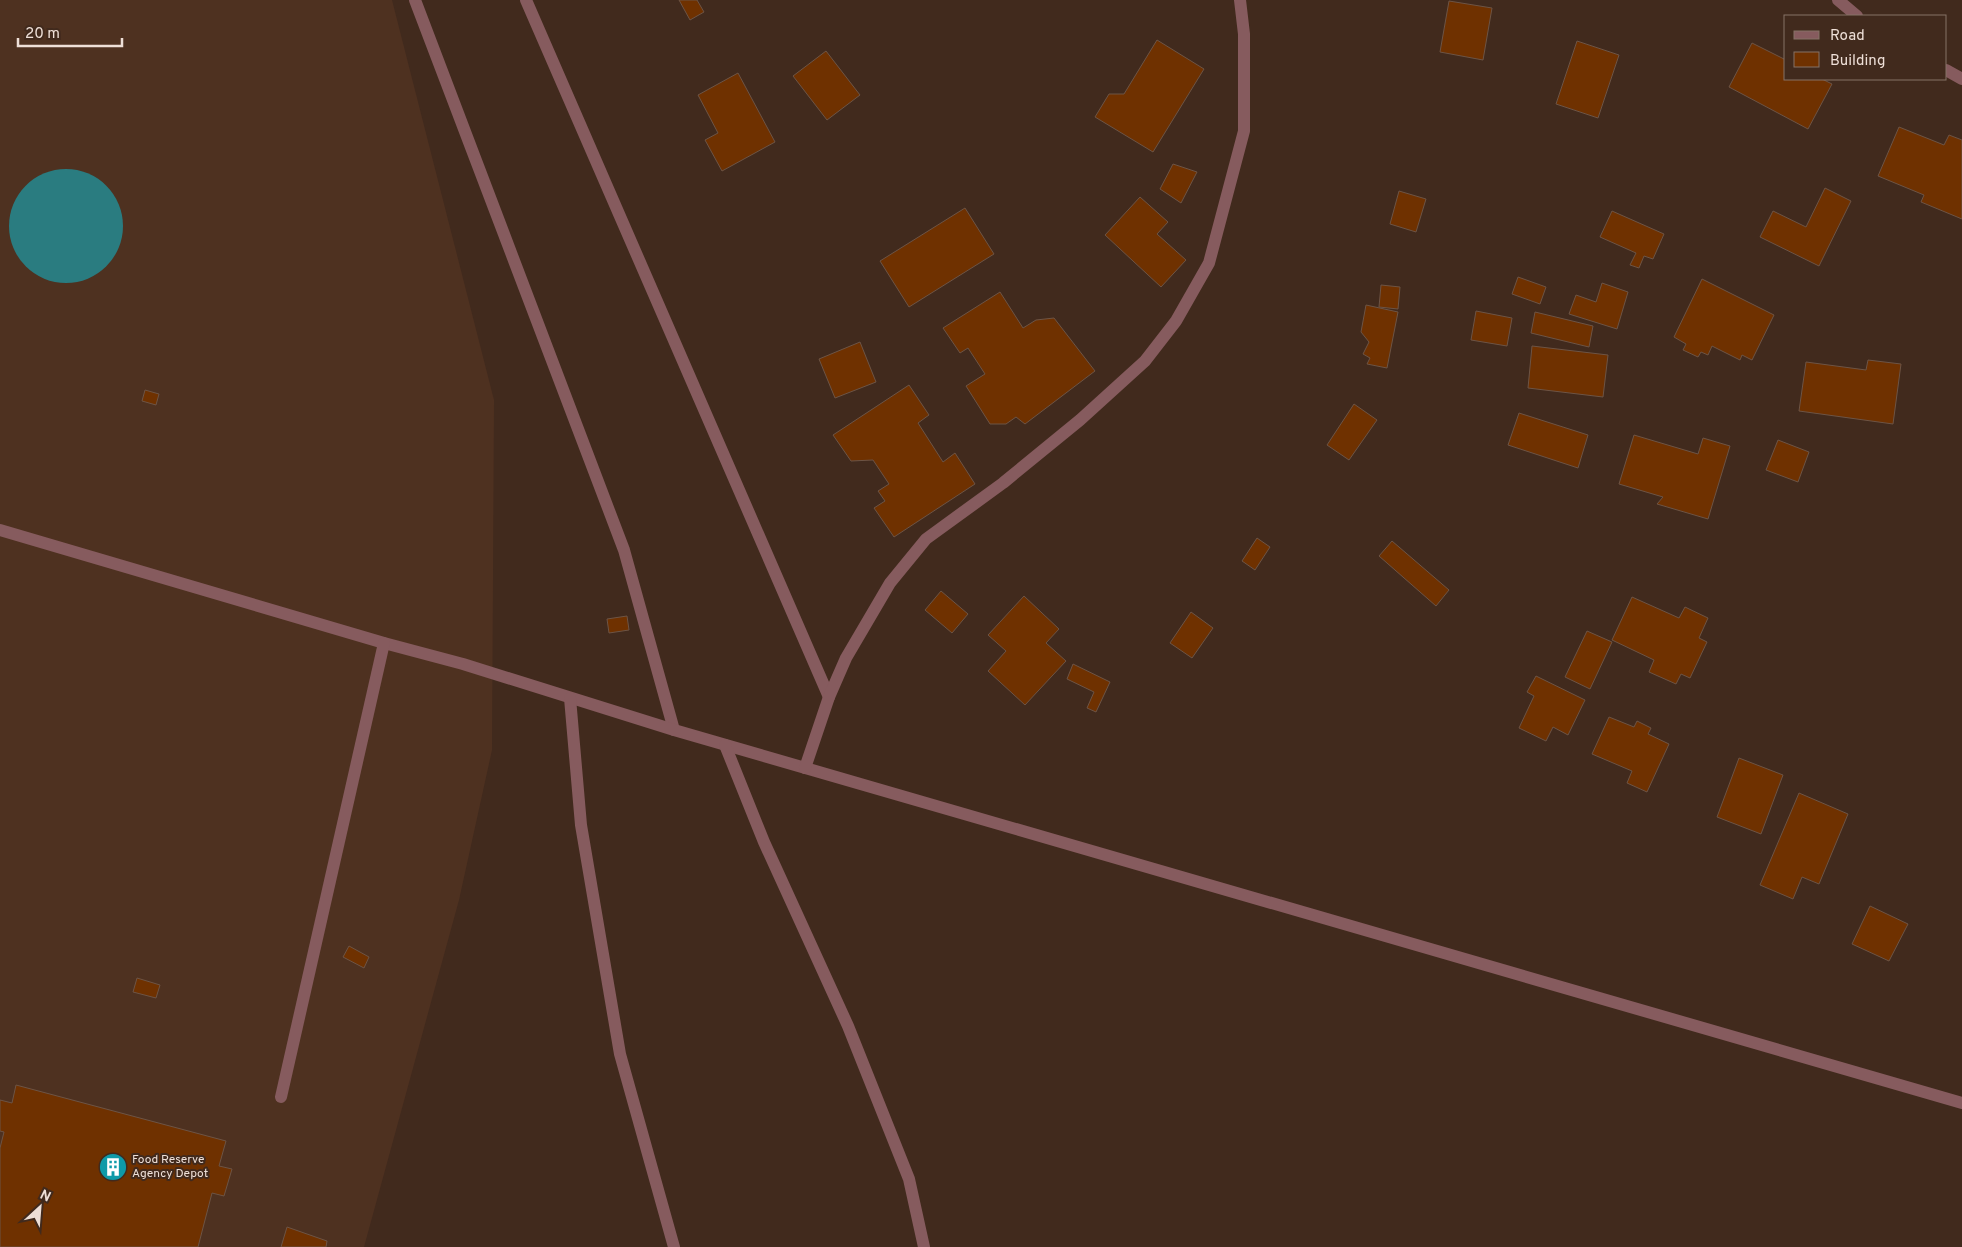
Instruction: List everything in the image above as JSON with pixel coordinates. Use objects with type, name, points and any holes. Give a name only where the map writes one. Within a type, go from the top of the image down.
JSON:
[{"type":"street","points":[[415,0],[624,550],[674,730]]},
{"type":"street","points":[[526,0],[829,697]]},
{"type":"street","points":[[805,768],[829,697],[846,658],[890,583],[926,539],[1003,483],[1080,420],[1145,361],[1176,321],[1208,263],[1244,131],[1244,34],[1240,0]]},
{"type":"street","points":[[1838,0],[1856,15]]},
{"type":"street","points":[[1947,71],[1962,79]]},
{"type":"street","points":[[0,530],[384,643],[463,664],[724,745],[1962,1104]]},
{"type":"street","points":[[281,1097],[384,643]]},
{"type":"street","points":[[570,698],[581,825],[620,1054],[674,1247]]},
{"type":"street","points":[[724,745],[764,842],[848,1026],[909,1179],[924,1247]]},
{"type":"shaded area","points":[[0,0],[392,0],[494,400],[492,750],[459,900],[364,1247],[0,1247]]},
{"type":"water","points":[[66,169],[88,173],[106,186],[119,204],[123,226],[119,248],[106,266],[88,279],[66,283],[44,279],[26,266],[13,248],[9,226],[13,204],[26,186],[44,173]]},
{"type":"building","points":[[679,0],[697,0],[704,12],[690,20]]},
{"type":"building","points":[[1449,1],[1492,8],[1483,60],[1440,52]]},
{"type":"building","points":[[1157,40],[1204,69],[1153,152],[1095,117],[1109,94],[1124,94]]},
{"type":"building","points":[[1577,41],[1619,55],[1598,118],[1556,104]]},
{"type":"building","points":[[1752,43],[1784,59],[1784,80],[1824,80],[1832,84],[1808,129],[1729,87]]},
{"type":"building","points":[[826,51],[860,95],[827,120],[793,76]]},
{"type":"building","points":[[738,73],[775,142],[722,171],[705,140],[718,133],[698,95]]},
{"type":"building","points":[[1899,127],[1944,145],[1949,135],[1962,140],[1962,219],[1921,202],[1924,195],[1878,176]]},
{"type":"building","points":[[1173,164],[1197,172],[1181,203],[1160,189]]},
{"type":"building","points":[[1825,188],[1851,201],[1819,266],[1760,237],[1773,211],[1806,227]]},
{"type":"building","points":[[1399,191],[1426,199],[1416,232],[1390,224]]},
{"type":"building","points":[[1140,197],[1168,222],[1157,234],[1186,260],[1161,287],[1105,235]]},
{"type":"building","points":[[965,208],[994,254],[909,307],[880,261]]},
{"type":"building","points":[[1612,211],[1664,234],[1653,259],[1644,256],[1639,268],[1630,265],[1636,253],[1600,237]]},
{"type":"building","points":[[1518,277],[1546,287],[1540,304],[1512,294]]},
{"type":"building","points":[[1702,279],[1774,315],[1752,360],[1742,355],[1740,360],[1712,346],[1708,355],[1701,352],[1698,357],[1683,350],[1686,344],[1674,337]]},
{"type":"building","points":[[1602,283],[1628,292],[1617,329],[1569,314],[1576,295],[1596,302]]},
{"type":"building","points":[[1381,285],[1400,287],[1398,309],[1379,307]]},
{"type":"building","points":[[1000,292],[1023,328],[1036,320],[1054,318],[1095,371],[1025,424],[1016,417],[1006,424],[990,424],[966,386],[985,374],[968,348],[960,353],[943,328]]},
{"type":"building","points":[[1366,305],[1398,312],[1387,368],[1367,364],[1370,358],[1363,354],[1369,342],[1361,332]]},
{"type":"building","points":[[1476,311],[1512,318],[1507,346],[1471,340]]},
{"type":"building","points":[[1535,312],[1593,326],[1589,347],[1531,333]]},
{"type":"building","points":[[860,342],[876,382],[835,398],[819,359]]},
{"type":"building","points":[[1532,346],[1608,355],[1603,397],[1528,388]]},
{"type":"building","points":[[1868,360],[1901,364],[1893,424],[1799,411],[1806,362],[1866,370]]},
{"type":"building","points":[[909,385],[929,415],[918,423],[943,462],[955,453],[975,484],[894,537],[874,508],[885,501],[878,491],[889,484],[873,460],[851,461],[833,435]]},
{"type":"building","points":[[145,390],[159,394],[156,405],[142,401]]},
{"type":"building","points":[[1354,404],[1377,420],[1349,460],[1327,445]]},
{"type":"building","points":[[1519,413],[1588,435],[1578,468],[1508,445]]},
{"type":"building","points":[[1634,435],[1698,454],[1703,438],[1730,446],[1708,519],[1657,504],[1663,497],[1619,484]]},
{"type":"building","points":[[1778,440],[1809,452],[1798,482],[1766,470]]},
{"type":"building","points":[[1257,538],[1270,547],[1255,570],[1242,561]]},
{"type":"building","points":[[1392,541],[1449,590],[1436,606],[1379,556]]},
{"type":"building","points":[[941,591],[968,614],[952,633],[925,610]]},
{"type":"building","points":[[1024,596],[1059,629],[1046,643],[1066,661],[1025,705],[988,671],[1006,651],[988,635]]},
{"type":"building","points":[[1632,597],[1679,618],[1685,607],[1708,618],[1699,638],[1707,642],[1690,678],[1681,674],[1676,684],[1649,672],[1654,660],[1612,640]]},
{"type":"building","points":[[1191,612],[1213,628],[1192,658],[1170,643]]},
{"type":"building","points":[[627,616],[629,630],[609,633],[607,619]]},
{"type":"building","points":[[1587,631],[1612,642],[1590,689],[1565,677]]},
{"type":"building","points":[[1073,664],[1110,682],[1096,712],[1087,708],[1094,692],[1067,679]]},
{"type":"building","points":[[1536,676],[1585,700],[1568,735],[1553,727],[1546,741],[1519,728],[1534,696],[1527,692]]},
{"type":"building","points":[[1609,717],[1634,727],[1637,721],[1651,728],[1648,734],[1669,744],[1647,792],[1627,783],[1632,771],[1592,754]]},
{"type":"building","points":[[1739,758],[1783,775],[1761,834],[1717,817]]},
{"type":"building","points":[[1799,793],[1848,814],[1819,884],[1802,877],[1793,899],[1760,885]]},
{"type":"building","points":[[1870,906],[1908,924],[1889,961],[1852,944]]},
{"type":"building","points":[[349,946],[369,957],[364,968],[343,957]]},
{"type":"building","points":[[137,978],[160,985],[156,998],[133,992]]},
{"type":"building","name":"Food Reserve Agency Depot","points":[[16,1085],[226,1141],[219,1166],[232,1169],[224,1196],[212,1193],[198,1247],[0,1247],[0,1148],[4,1132],[0,1131],[0,1100],[12,1103]]},
{"type":"building","points":[[287,1227],[327,1241],[326,1247],[281,1247]]},
{"type":"place","name":"Food Reserve Agency Depot","points":[[113,1167]]}]
